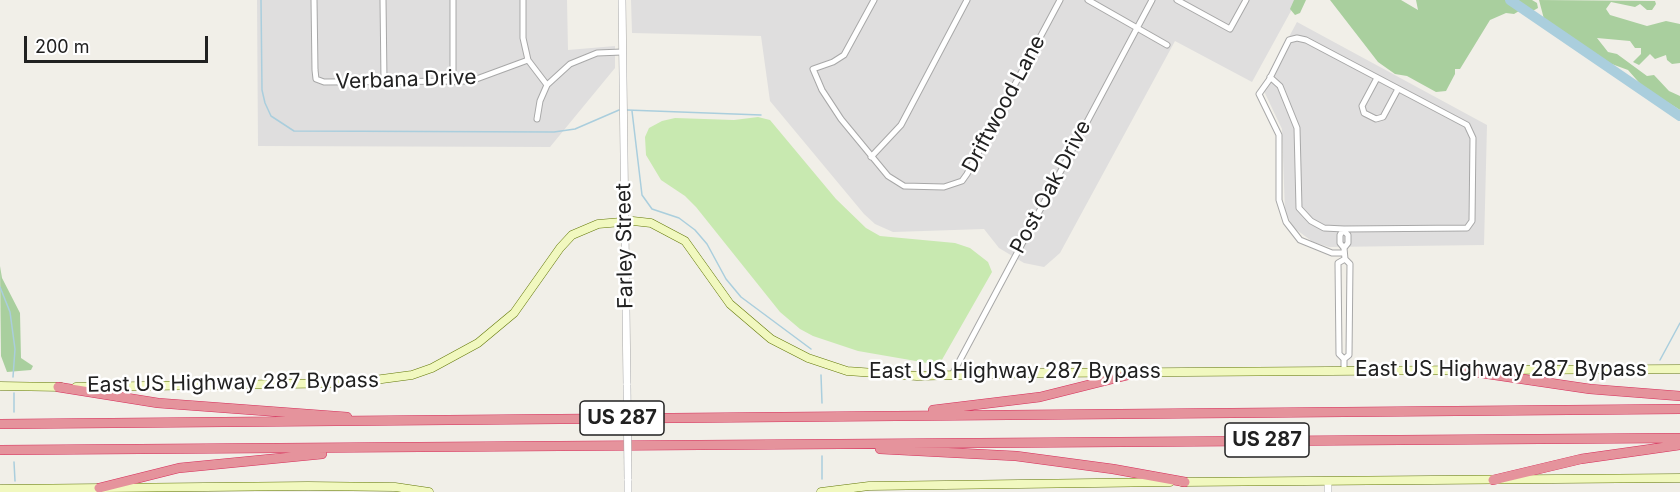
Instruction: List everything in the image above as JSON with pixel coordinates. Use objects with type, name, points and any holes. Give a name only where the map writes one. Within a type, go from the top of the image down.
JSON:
[{"type":"highway","points":[[1468,370],[1590,389],[1680,396]]},
{"type":"highway","points":[[886,416],[1040,396],[1140,372]]},
{"type":"highway","points":[[58,387],[158,404],[330,414],[357,421]]},
{"type":"highway","name":"US 287","points":[[0,424],[1680,409]]},
{"type":"highway","name":"US 287","points":[[0,450],[1680,438]]},
{"type":"highway","points":[[854,443],[871,448],[1016,456],[1113,469],[1185,482]]},
{"type":"highway","points":[[1493,480],[1581,459],[1680,445]]},
{"type":"highway","points":[[99,488],[180,468],[315,454],[416,452],[429,447]]},
{"type":"main road","name":"East US Highway 287 Bypass","points":[[0,386],[352,383],[412,375],[455,357],[478,343],[514,313],[560,248],[572,235],[598,224],[623,222],[651,223],[685,241],[730,304],[771,339],[808,358],[847,370],[871,374],[1680,369]]},
{"type":"main road","points":[[821,492],[869,486],[1680,478]]},
{"type":"main road","points":[[0,489],[353,486],[395,487],[429,492]]},
{"type":"street","name":"Verbana Drive","points":[[314,0],[316,79],[324,82],[384,80],[453,82],[483,79],[528,60]]},
{"type":"street","points":[[383,0],[384,80]]},
{"type":"street","points":[[453,0],[453,82]]},
{"type":"street","points":[[523,0],[523,38],[528,60],[547,85]]},
{"type":"street","name":"Farley Street","points":[[621,0],[628,492]]},
{"type":"street","name":"Driftwood Lane","points":[[874,0],[844,54],[833,62],[813,69],[822,90],[871,157],[888,176],[904,186],[944,187],[962,181],[1060,0]]},
{"type":"street","points":[[871,157],[901,125],[967,0]]},
{"type":"street","points":[[1088,0],[1167,45]]},
{"type":"street","name":"Post Oak Drive","points":[[952,375],[1152,0]]},
{"type":"street","points":[[1177,0],[1230,29],[1246,0]]},
{"type":"street","points":[[1270,77],[1280,86],[1297,128],[1299,208],[1311,221],[1324,228],[1344,230],[1460,230],[1467,228],[1472,221],[1471,131],[1467,125],[1306,40],[1297,38],[1289,40],[1270,77],[1258,94],[1279,135],[1279,200],[1286,222],[1300,240],[1332,253],[1344,254]]},
{"type":"street","points":[[537,119],[540,101],[547,85],[570,64],[597,53],[622,52]]},
{"type":"street","points":[[1377,78],[1362,106],[1364,112],[1376,119],[1383,117],[1398,88]]},
{"type":"street","points":[[1344,230],[1340,235],[1340,243],[1350,264],[1349,355],[1344,358]]},
{"type":"street","points":[[1344,254],[1338,263],[1339,354],[1344,358]]},
{"type":"street","points":[[1344,358],[1344,371]]},
{"type":"street","points":[[1328,481],[1328,492]]},
{"type":"shaded area","points":[[257,0],[567,0],[568,50],[615,46],[615,68],[550,147],[258,146]]},
{"type":"shaded area","points":[[631,0],[1297,0],[1252,82],[1175,41],[1060,253],[1044,267],[1024,263],[999,248],[984,229],[893,232],[875,224],[864,214],[770,101],[761,36],[632,33]]},
{"type":"shaded area","points":[[1297,22],[1487,125],[1484,245],[1329,247],[1313,242],[1294,228],[1285,212],[1282,129],[1262,87]]},
{"type":"green space","points":[[1294,0],[1306,0],[1300,13],[1295,15],[1290,9]]},
{"type":"green space","points":[[1330,0],[1401,0],[1418,10],[1416,0],[1532,0],[1537,3],[1538,8],[1531,12],[1524,8],[1514,14],[1506,13],[1490,20],[1460,69],[1455,69],[1455,74],[1446,91],[1436,92],[1407,76],[1395,74],[1378,62]]},
{"type":"green space","points":[[1539,0],[1655,1],[1656,4],[1652,10],[1647,10],[1640,4],[1635,7],[1611,2],[1606,9],[1610,15],[1647,26],[1666,21],[1680,24],[1680,63],[1672,64],[1667,60],[1666,55],[1655,59],[1650,54],[1639,65],[1633,62],[1641,54],[1641,48],[1635,48],[1630,41],[1597,38],[1608,52],[1617,54],[1647,76],[1654,75],[1669,91],[1680,96],[1680,110],[1643,87],[1628,70],[1579,52],[1573,38],[1544,19]]},
{"type":"green space","points":[[758,117],[770,120],[836,199],[866,228],[880,236],[955,243],[970,248],[988,262],[992,272],[939,365],[858,351],[813,336],[800,329],[780,312],[696,207],[685,196],[661,180],[646,155],[645,137],[649,128],[662,121],[675,118],[734,120]]},
{"type":"green space","points":[[0,266],[2,278],[20,313],[21,358],[33,366],[31,370],[7,372],[1,356]]},
{"type":"waterway","points":[[261,0],[262,90],[265,103],[271,116],[294,131],[554,132],[575,129],[619,110]]},
{"type":"waterway","points":[[1510,0],[1680,116]]},
{"type":"waterway","points":[[627,110],[761,115]]},
{"type":"waterway","points":[[632,111],[642,195],[652,209],[679,218],[695,230],[707,244],[726,279],[741,297],[811,349]]},
{"type":"waterway","points":[[0,287],[10,312],[15,349],[13,377]]},
{"type":"waterway","points":[[1660,360],[1680,323]]},
{"type":"waterway","points":[[821,375],[822,403]]},
{"type":"waterway","points":[[14,393],[14,412]]},
{"type":"waterway","points":[[822,456],[822,479]]},
{"type":"waterway","points":[[14,462],[15,481]]}]
